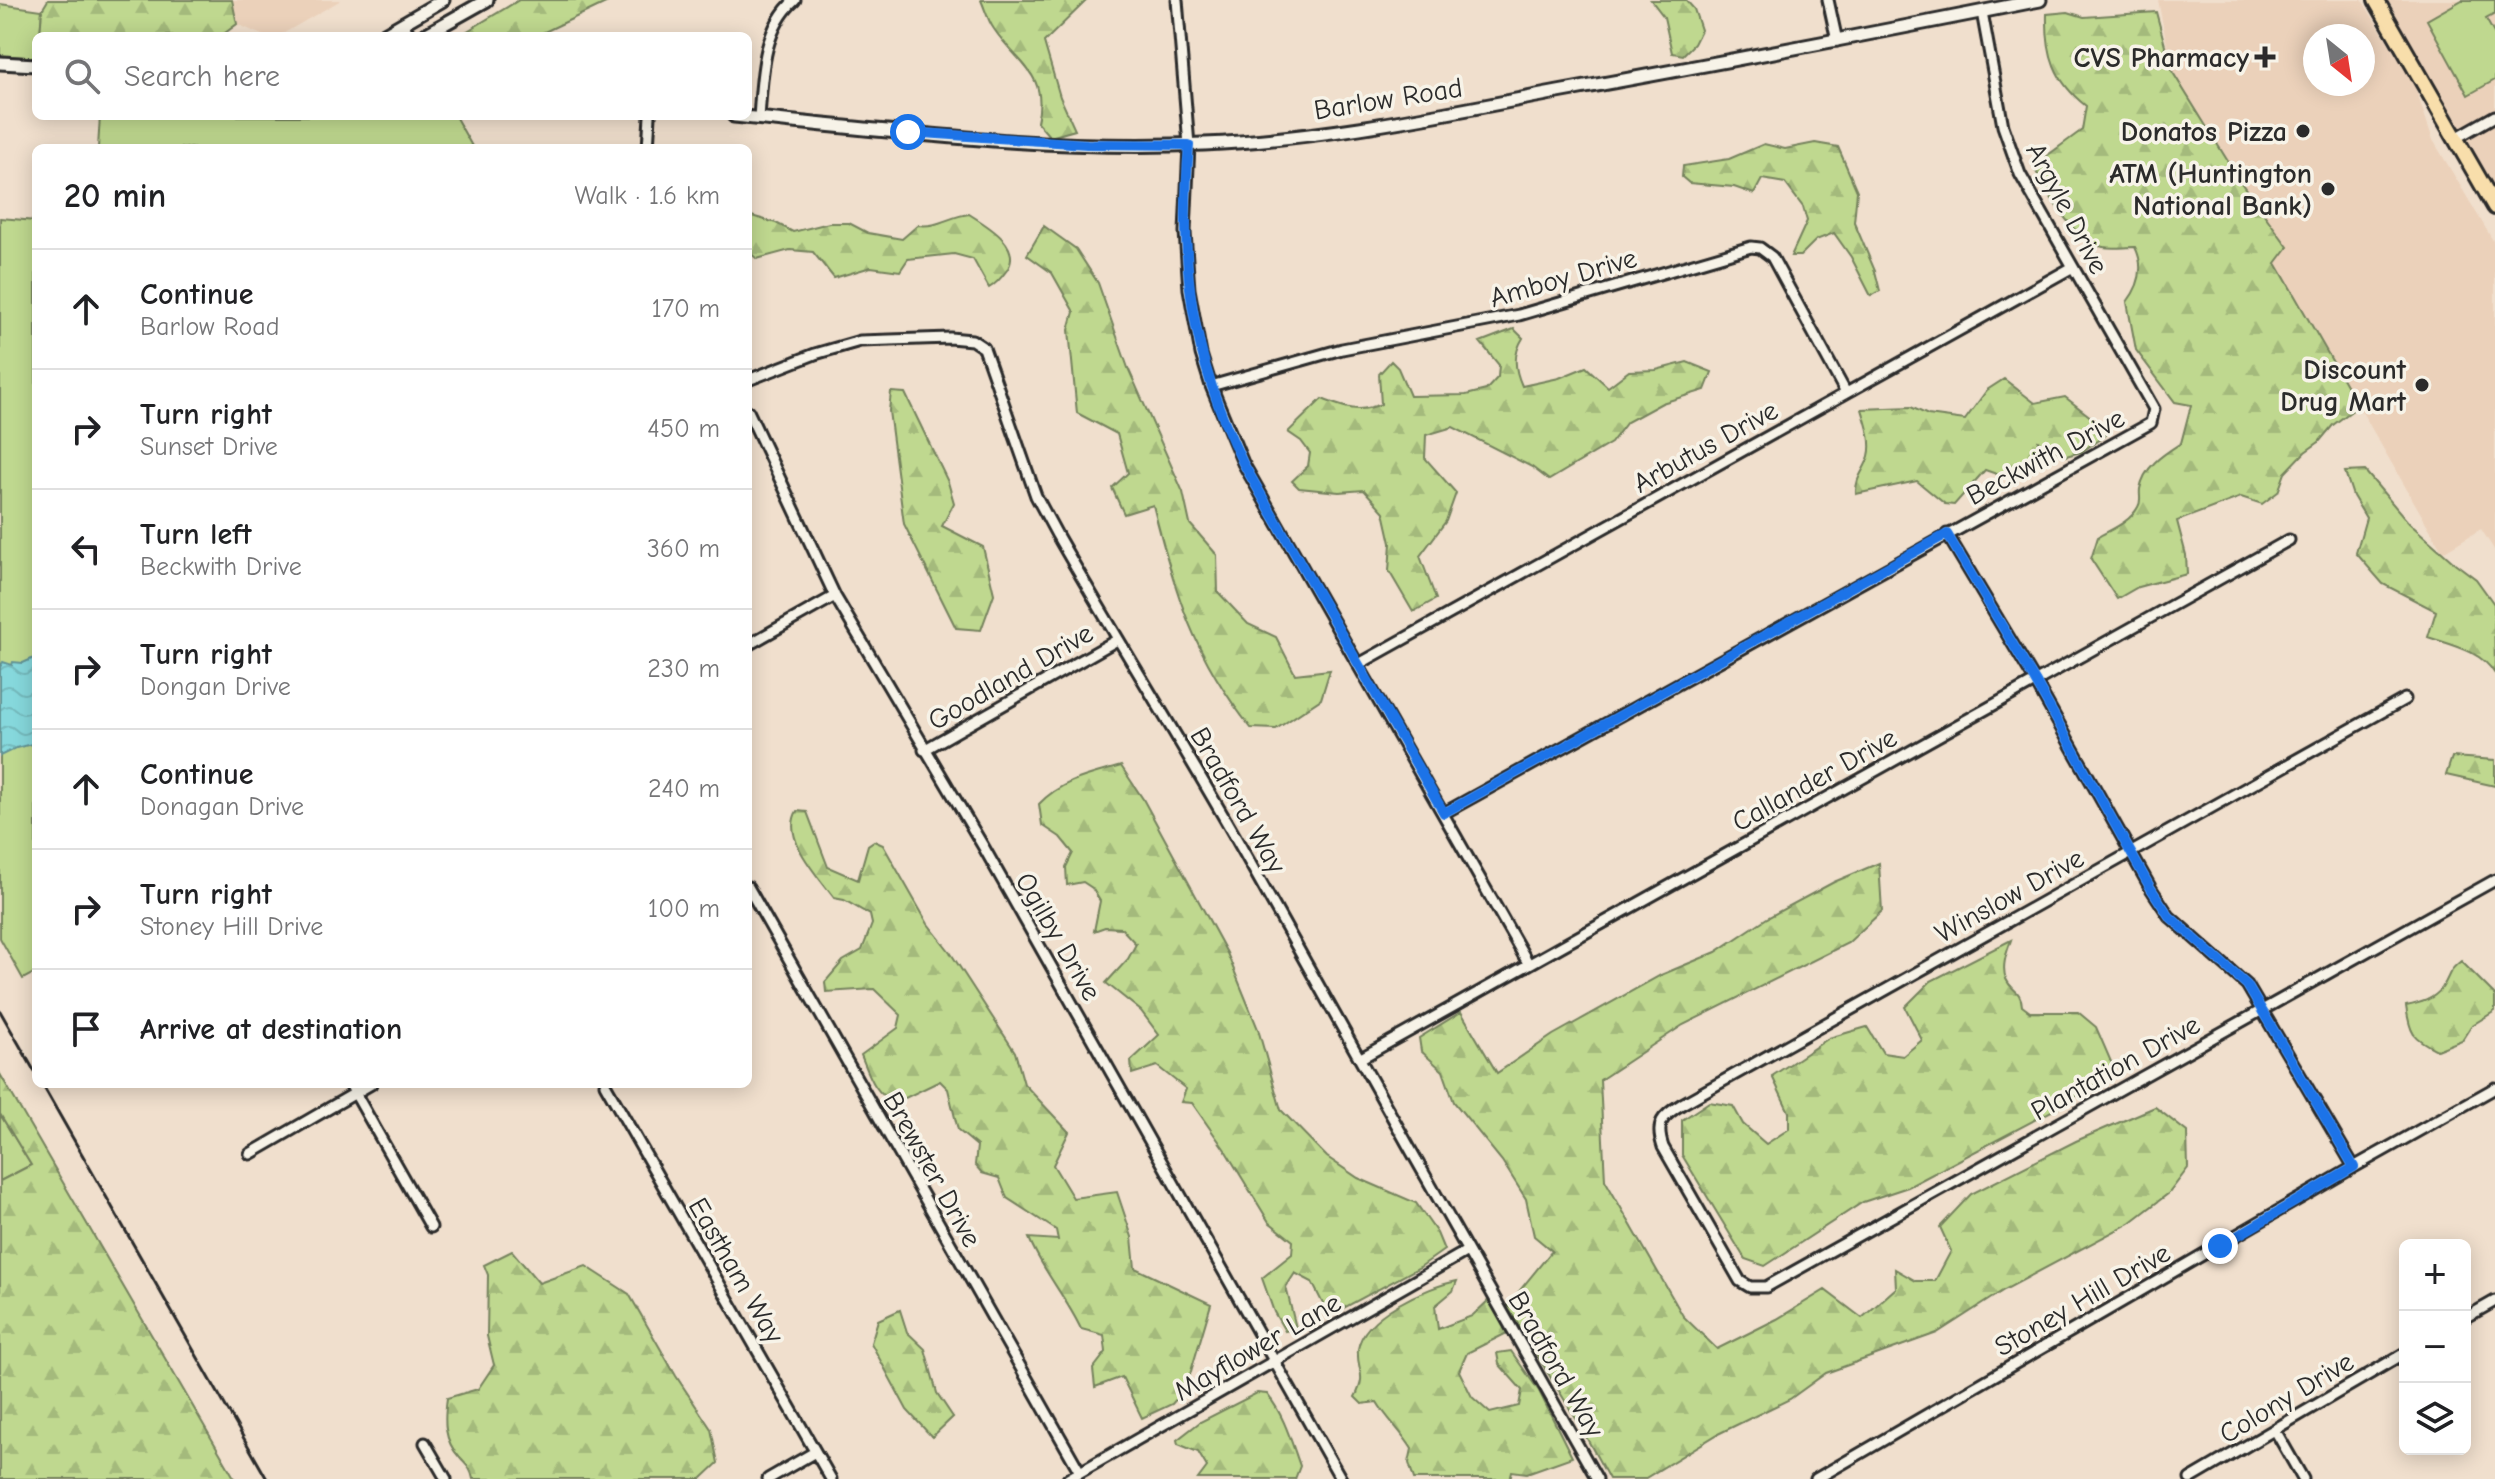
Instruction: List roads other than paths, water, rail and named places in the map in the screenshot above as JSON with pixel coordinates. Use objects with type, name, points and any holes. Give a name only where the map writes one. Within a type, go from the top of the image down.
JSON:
[{"type":"main road","points":[[2376,0],[2495,207]]},
{"type":"street","points":[[402,31],[443,0]]},
{"type":"street","points":[[430,32],[487,0]]},
{"type":"street","points":[[759,118],[767,48],[779,19],[795,0]]},
{"type":"street","points":[[1177,0],[1189,145],[1185,257],[1195,324],[1211,386],[1243,463],[1528,963]]},
{"type":"street","points":[[1828,0],[1837,41]]},
{"type":"street","name":"Barlow Road","points":[[752,117],[963,137],[1092,144],[1189,145],[1340,133],[2040,0]]},
{"type":"street","name":"Argyle Drive","points":[[1982,12],[2003,126],[2011,151],[2030,194],[2154,409]]},
{"type":"street","points":[[0,63],[32,65]]},
{"type":"street","points":[[2456,138],[2495,116]]},
{"type":"street","points":[[648,144],[650,120]]},
{"type":"street","name":"Amboy Drive","points":[[1211,386],[1342,349],[1519,315],[1751,247],[1760,248],[1772,257],[1846,393]]},
{"type":"street","name":"Arbutus Drive","points":[[1359,664],[2073,267]]},
{"type":"street","name":"Bradford Way","points":[[752,378],[834,347],[860,341],[950,338],[980,343],[990,360],[1036,496],[1117,640],[1175,732],[1597,1479]]},
{"type":"street","name":"Beckwith Drive","points":[[1444,813],[2145,427],[2151,423],[2154,409]]},
{"type":"street","name":"Ogilby Drive","points":[[752,420],[835,596],[983,846],[1341,1479]]},
{"type":"street","points":[[1947,534],[2169,916],[2241,979],[2263,1010],[2354,1167]]},
{"type":"street","name":"Callander Drive","points":[[1361,1058],[2289,540]]},
{"type":"street","points":[[752,643],[835,596]]},
{"type":"street","name":"Goodland Drive","points":[[924,750],[1117,640]]},
{"type":"street","name":"Winslow Drive","points":[[1756,1288],[1740,1281],[1663,1147],[1660,1123],[1668,1113],[2405,699]]},
{"type":"street","name":"Plantation Drive","points":[[1756,1288],[1779,1282],[2495,880]]},
{"type":"street","name":"Brewster Drive","points":[[752,894],[1080,1472]]},
{"type":"street","points":[[250,1154],[353,1088],[431,1227]]},
{"type":"street","name":"Eastham Way","points":[[607,1088],[831,1479]]},
{"type":"street","name":"Stoney Hill Drive","points":[[1816,1479],[1831,1475],[2354,1167],[2495,1088]]},
{"type":"street","name":"Mayflower Lane","points":[[1068,1479],[1467,1251]]},
{"type":"street","points":[[2471,1315],[2495,1301]]},
{"type":"street","name":"Colony Drive","points":[[2190,1479],[2399,1357]]},
{"type":"street","points":[[2275,1430],[2303,1479]]},
{"type":"street","points":[[425,1443],[446,1479]]},
{"type":"street","points":[[768,1479],[815,1452]]},
{"type":"water","points":[[32,659],[32,744],[0,756],[0,667],[3,662],[12,665],[13,662],[23,663]]},
{"type":"railway","points":[[0,1011],[32,1067]]},
{"type":"railway","points":[[44,1088],[267,1479]]},
{"type":"place","name":"CVS Pharmacy","points":[[2265,57]]},
{"type":"place","name":"Donatos Pizza","points":[[2303,131]]},
{"type":"place","name":"ATM (Huntington National Bank)","points":[[2328,189]]},
{"type":"place","name":"Discount Drug Mart","points":[[2422,385]]}]
